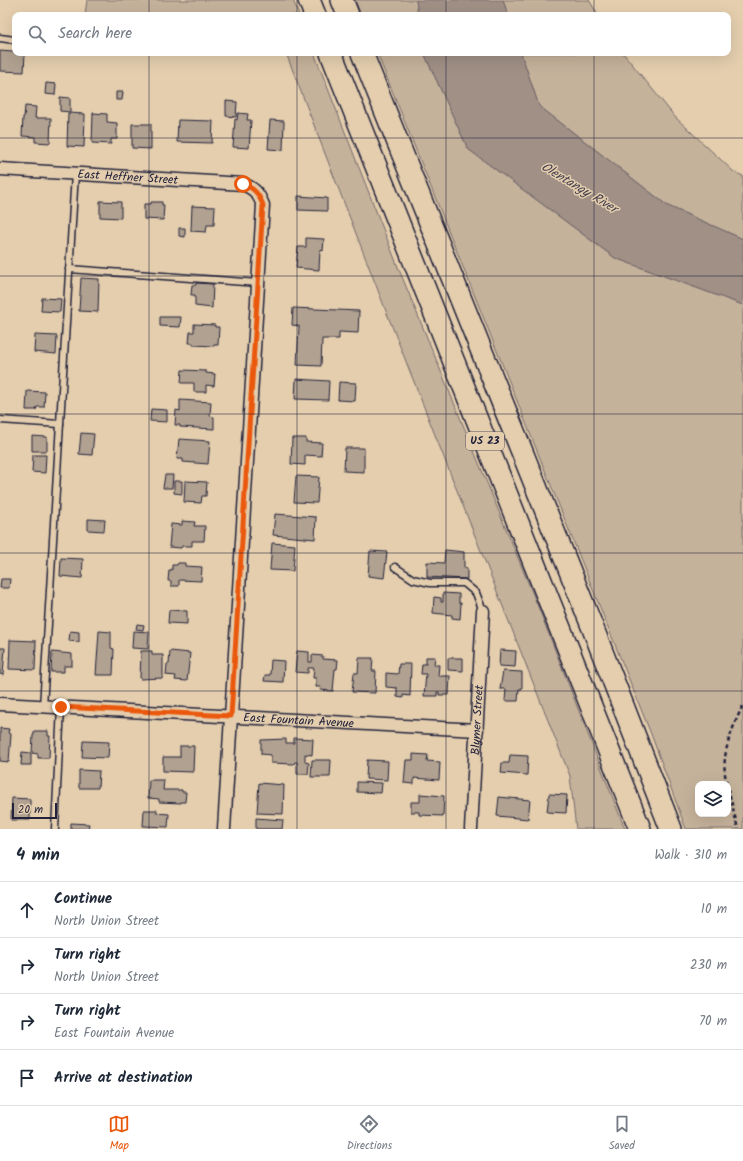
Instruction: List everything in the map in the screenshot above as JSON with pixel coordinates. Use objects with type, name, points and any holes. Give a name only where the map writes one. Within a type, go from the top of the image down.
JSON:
[{"type":"highway","points":[[309,0],[314,12]]},
{"type":"highway","points":[[342,0],[347,12]]},
{"type":"highway","name":"US 23","points":[[331,56],[640,829]]},
{"type":"highway","name":"US 23","points":[[363,56],[592,626],[671,829]]},
{"type":"street","name":"East Heffner Street","points":[[0,169],[243,184],[255,190],[263,205],[258,283]]},
{"type":"street","points":[[224,829],[258,283]]},
{"type":"street","name":"Blymer Street","points":[[471,829],[483,611]]},
{"type":"street","name":"East Fountain Avenue","points":[[0,704],[477,730]]},
{"type":"lane","points":[[0,38],[12,40]]},
{"type":"lane","points":[[43,707],[75,173]]},
{"type":"lane","points":[[69,270],[258,283]]},
{"type":"lane","points":[[0,420],[60,424]]},
{"type":"lane","points":[[395,567],[413,579],[430,583],[464,583],[476,593],[483,611]]},
{"type":"lane","points":[[55,829],[61,707]]},
{"type":"path","points":[[727,781],[725,761],[729,736],[743,705]]},
{"type":"path","points":[[731,800],[738,829]]},
{"type":"shaded area","points":[[87,0],[293,0],[298,12],[85,12]]},
{"type":"shaded area","points":[[355,0],[416,0],[418,12],[360,12]]},
{"type":"shaded area","points":[[503,0],[589,0],[596,12],[507,12]]},
{"type":"shaded area","points":[[287,56],[315,56],[400,272],[539,609],[625,829],[576,829],[570,776],[386,311]]},
{"type":"shaded area","points":[[378,56],[425,56],[468,149],[615,258],[743,305],[743,829],[686,829],[651,734]]},
{"type":"shaded area","points":[[522,56],[625,56],[675,117],[734,172],[743,176],[743,239],[668,206],[539,106]]},
{"type":"water","points":[[416,0],[503,0],[507,12],[418,12]]},
{"type":"water","name":"Olentangy River","points":[[425,56],[522,56],[539,106],[668,206],[743,239],[743,305],[615,258],[468,149]]},
{"type":"building","points":[[0,51],[12,52],[12,56],[25,56],[24,72],[0,71]]},
{"type":"building","points":[[46,83],[56,84],[55,95],[45,94]]},
{"type":"building","points":[[116,92],[123,92],[122,100],[116,100]]},
{"type":"building","points":[[60,97],[70,98],[70,112],[60,111]]},
{"type":"building","points":[[226,101],[237,102],[236,117],[226,116]]},
{"type":"building","points":[[25,106],[36,107],[35,118],[51,118],[50,143],[35,142],[35,137],[22,136]]},
{"type":"building","points":[[68,113],[85,114],[84,147],[67,146]]},
{"type":"building","points":[[93,113],[107,114],[107,122],[117,123],[117,139],[111,139],[111,144],[92,143]]},
{"type":"building","points":[[238,113],[248,114],[247,120],[251,120],[249,148],[233,147],[235,119],[237,120]]},
{"type":"building","points":[[178,120],[213,121],[212,143],[177,142]]},
{"type":"building","points":[[270,120],[284,121],[283,150],[268,149]]},
{"type":"building","points":[[132,124],[151,124],[151,149],[132,148]]},
{"type":"building","points":[[298,196],[327,198],[327,211],[298,210]]},
{"type":"building","points":[[100,201],[121,202],[121,218],[100,217]]},
{"type":"building","points":[[151,202],[162,202],[162,205],[164,205],[163,220],[144,219],[144,204],[151,204]]},
{"type":"building","points":[[192,206],[215,207],[214,225],[207,225],[206,232],[191,231]]},
{"type":"building","points":[[179,228],[185,228],[185,237],[179,236]]},
{"type":"building","points":[[306,238],[324,239],[323,251],[320,250],[319,270],[296,268],[298,247],[306,247]]},
{"type":"building","points":[[81,278],[99,279],[98,312],[79,311]]},
{"type":"building","points":[[196,283],[213,284],[212,308],[195,306],[195,295],[191,295],[192,285],[196,285]]},
{"type":"building","points":[[42,298],[61,299],[60,312],[41,311]]},
{"type":"building","points":[[293,308],[359,311],[358,333],[339,332],[339,339],[322,339],[321,366],[297,365],[299,326],[292,325]]},
{"type":"building","points":[[160,317],[181,317],[180,327],[160,326]]},
{"type":"building","points":[[194,324],[215,325],[215,327],[219,327],[218,345],[193,345],[193,343],[189,343],[190,332],[194,332]]},
{"type":"building","points":[[35,335],[57,336],[56,354],[34,352]]},
{"type":"building","points":[[182,370],[206,371],[206,373],[215,374],[214,386],[206,385],[206,392],[194,392],[194,383],[181,383]]},
{"type":"building","points":[[296,379],[329,381],[328,400],[295,399]]},
{"type":"building","points":[[339,382],[356,383],[355,401],[338,400]]},
{"type":"building","points":[[27,391],[45,392],[44,407],[37,407],[36,410],[26,410]]},
{"type":"building","points":[[180,400],[211,402],[210,416],[214,417],[214,429],[180,427],[180,425],[175,425],[176,410],[180,411]]},
{"type":"building","points":[[151,409],[167,410],[167,422],[150,421]]},
{"type":"building","points":[[81,433],[94,434],[92,455],[79,454]]},
{"type":"building","points":[[32,436],[47,437],[47,451],[32,451]]},
{"type":"building","points":[[292,438],[306,438],[306,442],[322,443],[321,456],[305,455],[305,465],[291,464]]},
{"type":"building","points":[[179,439],[210,441],[208,464],[183,462],[183,459],[177,459]]},
{"type":"building","points":[[345,448],[364,448],[364,472],[344,471]]},
{"type":"building","points":[[33,455],[46,455],[45,473],[32,472]]},
{"type":"building","points":[[165,475],[173,475],[172,488],[163,488]]},
{"type":"building","points":[[296,476],[319,477],[317,503],[294,502]]},
{"type":"building","points":[[174,481],[182,481],[182,494],[174,493]]},
{"type":"building","points":[[185,481],[207,482],[206,496],[202,496],[201,503],[184,502]]},
{"type":"building","points":[[275,514],[316,517],[315,539],[273,535]]},
{"type":"building","points":[[88,519],[105,520],[104,531],[88,530]]},
{"type":"building","points":[[182,521],[195,522],[194,526],[205,526],[204,541],[192,541],[192,546],[182,546],[181,548],[169,547],[171,524],[182,525]]},
{"type":"building","points":[[272,543],[295,545],[293,571],[270,570]]},
{"type":"building","points":[[445,550],[464,552],[464,568],[467,568],[467,579],[427,577],[427,562],[444,563]]},
{"type":"building","points":[[370,551],[387,552],[384,578],[368,576]]},
{"type":"building","points":[[61,558],[83,559],[82,578],[60,576]]},
{"type":"building","points":[[178,563],[185,563],[185,566],[202,567],[201,581],[179,580],[179,586],[171,586],[171,581],[168,581],[169,570],[172,570],[172,565],[177,565]]},
{"type":"building","points":[[1,579],[10,579],[9,588],[0,588]]},
{"type":"building","points":[[443,593],[459,594],[459,603],[461,603],[460,619],[452,618],[452,615],[433,613],[434,597],[441,598],[441,602],[443,602]]},
{"type":"building","points":[[169,610],[187,611],[187,624],[168,623]]},
{"type":"building","points":[[137,624],[144,625],[143,630],[136,629]]},
{"type":"building","points":[[70,631],[79,632],[79,642],[69,641]]},
{"type":"building","points":[[99,631],[111,632],[111,648],[114,649],[113,675],[96,675]]},
{"type":"building","points":[[133,631],[149,632],[148,649],[132,648]]},
{"type":"building","points":[[10,640],[36,641],[35,670],[9,669]]},
{"type":"building","points":[[0,648],[5,648],[3,675],[0,674]]},
{"type":"building","points":[[500,650],[516,651],[515,667],[499,666]]},
{"type":"building","points":[[141,651],[152,651],[152,655],[163,655],[163,678],[140,679]]},
{"type":"building","points":[[170,651],[190,653],[187,681],[175,680],[176,676],[166,675]]},
{"type":"building","points":[[297,651],[309,652],[309,662],[312,662],[312,655],[323,656],[323,659],[338,660],[337,669],[335,669],[333,691],[320,690],[321,687],[316,687],[316,678],[313,678],[314,668],[308,668],[308,673],[295,672]]},
{"type":"building","points":[[52,652],[72,654],[72,666],[64,666],[64,672],[51,672]]},
{"type":"building","points":[[426,657],[435,657],[434,665],[439,665],[438,676],[450,676],[449,695],[439,695],[439,692],[437,692],[437,696],[424,696],[426,674],[421,674],[422,664],[426,664]]},
{"type":"building","points":[[359,658],[373,658],[372,671],[376,671],[375,693],[352,692],[354,673],[358,673]]},
{"type":"building","points":[[448,658],[463,658],[463,671],[448,670]]},
{"type":"building","points":[[271,660],[284,661],[283,682],[264,681],[265,675],[270,675]]},
{"type":"building","points":[[399,664],[411,664],[410,696],[403,695],[403,698],[397,697],[397,688],[386,687],[386,673],[398,674]]},
{"type":"building","points":[[503,671],[522,672],[522,689],[519,689],[518,701],[505,701],[506,689],[500,689]]},
{"type":"building","points":[[0,728],[9,729],[8,733],[11,734],[9,762],[0,761]]},
{"type":"building","points":[[34,731],[48,731],[48,736],[50,736],[49,758],[38,758],[38,754],[32,753]]},
{"type":"building","points":[[294,738],[313,739],[312,755],[305,754],[305,762],[309,763],[308,774],[297,774],[297,762],[294,764],[271,763],[271,755],[261,754],[261,740],[286,739],[286,743],[294,743]]},
{"type":"building","points":[[83,741],[109,742],[108,758],[82,757]]},
{"type":"building","points":[[180,746],[194,746],[193,772],[163,771],[163,757],[180,757]]},
{"type":"building","points":[[22,752],[31,753],[31,765],[21,765]]},
{"type":"building","points":[[413,754],[428,755],[427,761],[440,762],[439,780],[414,778],[414,784],[404,783],[406,760],[413,760]]},
{"type":"building","points":[[510,755],[528,756],[527,775],[501,773],[502,763],[509,763]]},
{"type":"building","points":[[312,760],[331,760],[330,777],[311,777]]},
{"type":"building","points":[[367,760],[388,761],[387,780],[366,779]]},
{"type":"building","points":[[79,770],[99,771],[98,788],[79,788]]},
{"type":"building","points":[[149,780],[164,780],[163,790],[182,790],[182,792],[186,792],[185,802],[159,802],[159,799],[148,798]]},
{"type":"building","points":[[357,782],[382,783],[381,793],[357,792]]},
{"type":"building","points":[[259,783],[284,785],[283,814],[257,813]]},
{"type":"building","points":[[420,794],[444,796],[443,816],[419,815],[419,812],[411,812],[411,802],[420,802]]},
{"type":"building","points":[[549,794],[567,795],[566,813],[547,812]]},
{"type":"building","points":[[499,797],[530,800],[528,819],[497,816]]},
{"type":"building","points":[[12,798],[30,799],[30,820],[11,820]]},
{"type":"building","points":[[144,810],[157,810],[157,813],[169,814],[168,827],[143,826]]},
{"type":"building","points":[[256,818],[283,820],[282,829],[256,829]]},
{"type":"building","points":[[71,823],[89,824],[88,829],[71,829]]},
{"type":"route","points":[[61,707],[231,716],[263,205],[255,190],[243,184]]}]
